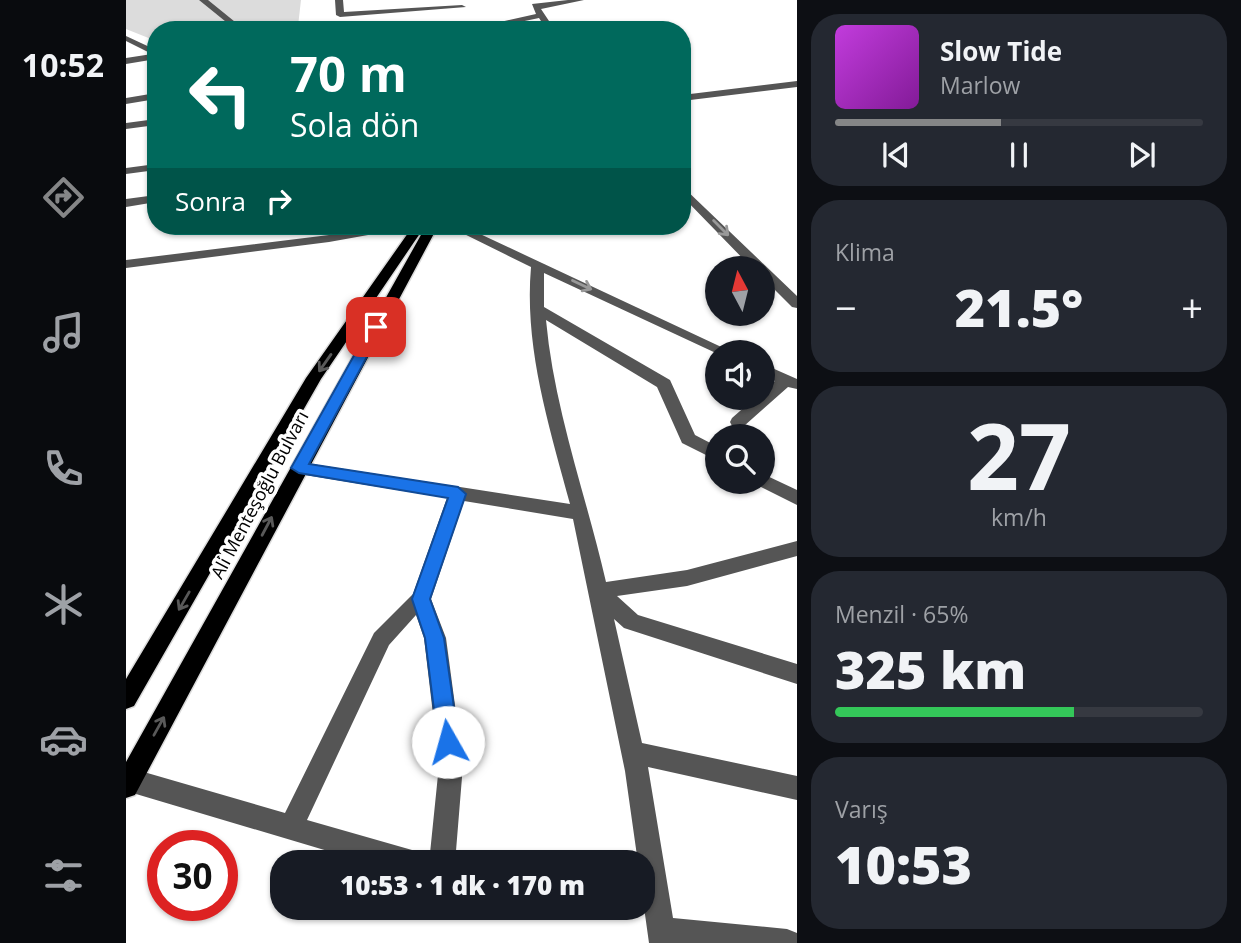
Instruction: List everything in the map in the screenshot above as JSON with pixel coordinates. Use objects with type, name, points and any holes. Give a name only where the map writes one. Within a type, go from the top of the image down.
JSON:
[{"type":"main road","name":"Ali Menteşoğlu Bulvarı","points":[[126,699],[314,378],[412,235]]},
{"type":"main road","name":"Ali Menteşoğlu Bulvarı","points":[[127,780],[425,235]]},
{"type":"street","points":[[203,0],[230,21]]},
{"type":"street","points":[[339,0],[340,15],[459,4],[468,21]]},
{"type":"street","points":[[496,21],[536,8],[580,0]]},
{"type":"street","points":[[129,41],[147,50]]},
{"type":"street","points":[[126,61],[147,56]]},
{"type":"street","points":[[691,98],[796,85]]},
{"type":"street","points":[[126,101],[147,98]]},
{"type":"street","points":[[126,126],[147,123]]},
{"type":"street","points":[[126,171],[147,168]]},
{"type":"street","points":[[691,198],[749,256]]},
{"type":"street","points":[[126,203],[147,200]]},
{"type":"street","points":[[126,264],[163,257],[358,235]]},
{"type":"street","points":[[473,235],[705,343]]},
{"type":"street","points":[[538,265],[537,309],[543,371],[581,513],[633,752],[645,850]]},
{"type":"street","points":[[775,282],[796,304]]},
{"type":"street","points":[[537,309],[664,384],[688,439],[705,448]]},
{"type":"street","points":[[738,422],[791,383],[775,375]]},
{"type":"street","points":[[299,468],[581,513]]},
{"type":"street","points":[[775,487],[796,498]]},
{"type":"street","points":[[291,827],[381,639],[405,612],[421,599],[458,494]]},
{"type":"street","points":[[598,591],[687,578],[796,548]]},
{"type":"street","points":[[598,591],[631,622],[796,674]]},
{"type":"street","points":[[421,599],[435,638],[451,765],[443,850]]},
{"type":"street","points":[[633,752],[796,788]]},
{"type":"street","points":[[127,780],[368,850]]},
{"type":"street","points":[[655,908],[662,937],[787,943]]},
{"type":"shaded area","points":[[126,0],[301,0],[299,21],[147,21],[147,37],[126,29]]},
{"type":"route","points":[[376,327],[299,468],[458,494],[421,599],[435,638],[448,742]]}]
